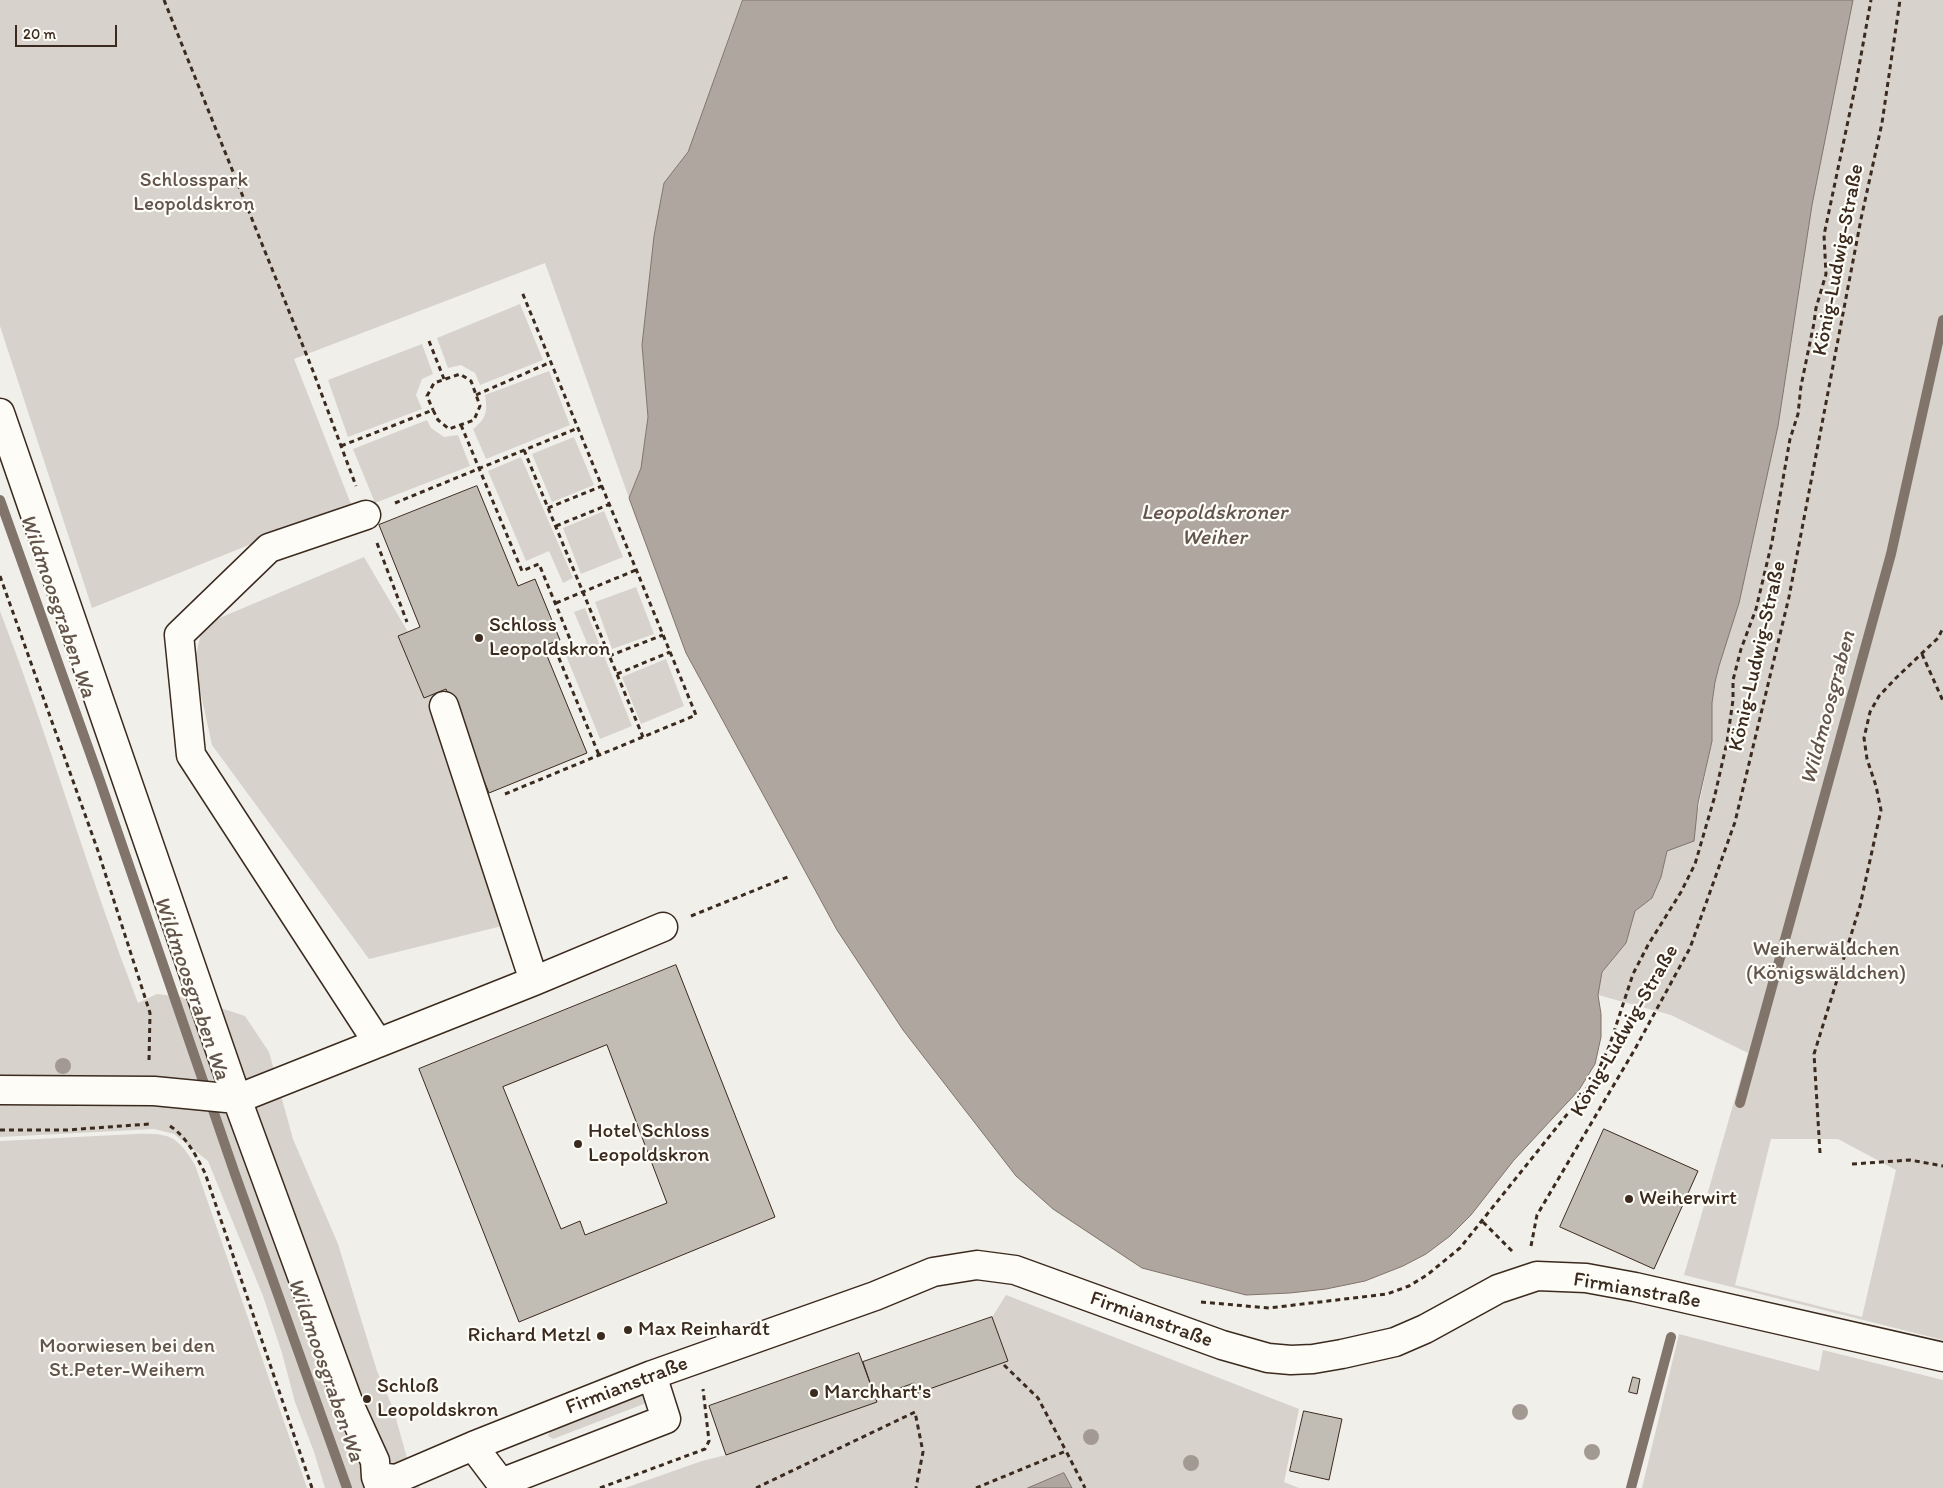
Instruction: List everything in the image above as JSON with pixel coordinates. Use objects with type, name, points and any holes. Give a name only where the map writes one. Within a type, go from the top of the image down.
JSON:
[{"type":"street","points":[[0,413],[230,1098],[349,1404],[375,1461],[378,1483]]},
{"type":"street","points":[[366,514],[269,548],[179,635],[191,754],[378,1043]]},
{"type":"street","points":[[444,706],[478,805],[534,981]]},
{"type":"street","points":[[0,1090],[154,1091],[230,1098],[378,1043],[663,927]]},
{"type":"street","name":"Firmianstraße","points":[[378,1483],[396,1479],[473,1446],[652,1375],[874,1296],[933,1272],[977,1265],[1015,1270],[1222,1345],[1268,1358],[1313,1359],[1395,1342],[1425,1329],[1498,1289],[1537,1276],[1586,1278],[1635,1287],[1943,1357]]},
{"type":"street","points":[[473,1446],[501,1483],[666,1419],[652,1375]]},
{"type":"path","points":[[164,0],[313,371]]},
{"type":"path","points":[[1198,1302],[1269,1308],[1378,1296],[1409,1286],[1444,1263],[1460,1248],[1581,1097],[1596,1075],[1609,1047],[1633,974],[1694,864],[1714,799],[1733,700],[1733,680],[1740,649],[1756,609],[1772,542],[1790,439],[1798,414],[1802,379],[1816,308],[1826,274],[1824,235],[1856,83],[1871,0]]},
{"type":"path","name":"König-Ludwig-Straße","points":[[1537,1276],[1531,1248],[1537,1215],[1635,1049],[1690,948],[1735,822],[1795,570],[1861,219],[1882,123],[1900,0]]},
{"type":"path","points":[[478,805],[696,715],[522,292]]},
{"type":"path","points":[[430,341],[444,379]]},
{"type":"path","points":[[476,395],[551,362]]},
{"type":"path","points":[[460,374],[471,380],[476,395],[480,406],[474,420],[449,429],[438,420],[427,396],[434,383],[460,374]]},
{"type":"path","points":[[341,446],[433,410]]},
{"type":"path","points":[[461,424],[522,571],[539,564],[556,603],[572,644],[556,651],[599,755]]},
{"type":"path","points":[[366,514],[578,428]]},
{"type":"path","points":[[524,450],[643,737]]},
{"type":"path","points":[[548,508],[602,486]]},
{"type":"path","points":[[556,526],[610,504]]},
{"type":"path","points":[[556,603],[636,570]]},
{"type":"path","points":[[0,576],[98,851],[150,1012],[149,1060]]},
{"type":"path","points":[[1820,1153],[1814,1054],[1860,906],[1881,810],[1867,758],[1864,738],[1870,712],[1879,696],[1938,638],[1943,628]]},
{"type":"path","points":[[609,656],[663,635]]},
{"type":"path","points":[[617,674],[670,652]]},
{"type":"path","points":[[1922,654],[1943,701]]},
{"type":"path","points":[[663,927],[790,876]]},
{"type":"path","points":[[0,1130],[67,1130],[144,1126],[153,1123]]},
{"type":"path","points":[[170,1126],[178,1131],[191,1148],[205,1173],[312,1488]]},
{"type":"path","points":[[1852,1164],[1910,1160],[1943,1166]]},
{"type":"path","points":[[1004,1365],[1038,1398],[1085,1488]]},
{"type":"path","points":[[600,1488],[708,1446],[703,1394],[705,1384]]},
{"type":"path","points":[[756,1488],[915,1412],[922,1452],[916,1488]]},
{"type":"path","points":[[976,1488],[1066,1451]]},
{"type":"green space","name":"Schlosspark Leopoldskron","points":[[0,0],[743,0],[688,152],[664,183],[654,236],[642,345],[648,417],[641,468],[629,498],[545,263],[294,359],[351,504],[92,608],[0,326]]},
{"type":"green space","name":"Weiherwäldchen (Königswäldchen)","points":[[1853,0],[1943,0],[1943,1340],[1684,1275],[1748,1053],[1671,1015],[1598,995],[1602,972],[1626,943],[1635,911],[1652,898],[1661,877],[1667,851],[1696,820],[1712,741],[1712,703],[1715,682],[1739,603],[1778,426],[1812,205]],"holes":[[[1771,1139],[1838,1139],[1896,1170],[1862,1317],[1735,1285]]]},
{"type":"green space","points":[[520,304],[543,360],[480,385],[475,373],[461,365],[448,368],[437,338]]},
{"type":"green space","points":[[422,344],[433,374],[422,379],[416,395],[422,409],[348,437],[328,380]]},
{"type":"green space","points":[[549,371],[570,425],[486,459],[473,429],[481,422],[485,414],[485,395]]},
{"type":"green space","points":[[427,420],[431,428],[444,437],[458,435],[470,466],[375,503],[353,449]]},
{"type":"green space","points":[[574,437],[594,485],[552,502],[532,454]]},
{"type":"green space","points":[[521,457],[573,578],[563,583],[549,551],[526,561],[488,471]]},
{"type":"green space","points":[[604,511],[623,557],[581,574],[563,528]]},
{"type":"green space","points":[[364,557],[408,632],[398,636],[424,698],[433,694],[502,926],[369,959],[212,745],[194,663],[203,625]]},
{"type":"green space","points":[[636,587],[654,634],[612,649],[595,602]]},
{"type":"green space","points":[[585,608],[632,726],[600,739],[565,653],[587,643],[574,612]]},
{"type":"green space","points":[[0,611],[138,1003],[157,994],[190,998],[245,1016],[269,1052],[293,1139],[338,1244],[377,1371],[393,1408],[407,1458],[420,1488],[325,1488],[295,1402],[282,1353],[263,1296],[208,1161],[174,1134],[154,1129],[0,1137]]},
{"type":"green space","points":[[666,659],[684,706],[641,724],[622,677]]},
{"type":"green space","name":"Moorwiesen bei den St.Peter-Weihern","points":[[156,1134],[171,1138],[183,1147],[195,1165],[307,1488],[0,1488],[0,1141]]},
{"type":"green space","points":[[1006,1295],[1299,1409],[1284,1482],[1299,1488],[625,1488],[702,1461],[726,1455],[709,1406],[859,1353],[863,1362],[992,1317]]},
{"type":"green space","points":[[1679,1334],[1819,1371],[1823,1350],[1943,1380],[1943,1488],[1642,1488]]},
{"type":"green space","points":[[643,1394],[646,1395],[648,1401],[646,1403],[553,1439],[548,1436],[550,1431]]},
{"type":"water","name":"Leopoldskroner Weiher","points":[[743,0],[1853,0],[1812,205],[1778,426],[1739,603],[1715,682],[1712,703],[1712,741],[1698,803],[1694,841],[1667,851],[1661,877],[1652,898],[1635,911],[1626,943],[1602,972],[1598,995],[1601,1014],[1601,1037],[1595,1064],[1579,1090],[1514,1160],[1471,1215],[1450,1236],[1426,1254],[1403,1266],[1365,1281],[1326,1289],[1246,1295],[1142,1268],[1053,1209],[1016,1176],[903,1030],[837,930],[686,653],[629,498],[641,468],[648,417],[642,345],[654,236],[664,183],[688,152]]},
{"type":"water","points":[[1064,1473],[1072,1488],[1028,1488]]},
{"type":"building","name":"Schloss Leopoldskron","points":[[477,486],[518,586],[535,579],[560,640],[543,646],[587,753],[489,793],[446,689],[424,698],[398,636],[420,627],[379,525]]},
{"type":"building","points":[[676,965],[775,1217],[519,1322],[419,1069]],"holes":[[[607,1045],[667,1203],[585,1235],[580,1221],[561,1229],[503,1087]]]},
{"type":"building","name":"Weiherwirt","points":[[1604,1129],[1698,1171],[1654,1269],[1560,1227]]},
{"type":"building","points":[[992,1317],[1008,1361],[918,1393],[914,1383],[875,1397],[863,1362]]},
{"type":"building","points":[[859,1353],[877,1402],[726,1455],[709,1406]]},
{"type":"building","points":[[1633,1377],[1640,1379],[1637,1394],[1629,1392]]},
{"type":"building","points":[[1304,1411],[1342,1419],[1329,1480],[1290,1471]]},
{"type":"waterway","name":"Wildmoosgraben","points":[[1740,1103],[1891,554],[1943,320]]},
{"type":"waterway","name":"Wildmoosgraben Wa","points":[[0,500],[100,781],[235,1174],[347,1488]]},
{"type":"waterway","name":"Wildmoosgraben","points":[[1631,1488],[1671,1337]]},
{"type":"place","name":"Schloss Leopoldskron","points":[[479,638]]},
{"type":"place","name":"Hotel Schloss Leopoldskron","points":[[578,1144]]},
{"type":"place","name":"Weiherwirt","points":[[1629,1199]]},
{"type":"place","name":"Max Reinhardt","points":[[628,1330]]},
{"type":"place","name":"Richard Metzl","points":[[601,1336]]},
{"type":"place","name":"Marchhart's","points":[[814,1393]]},
{"type":"place","name":"Schloß Leopoldskron","points":[[367,1399]]}]
